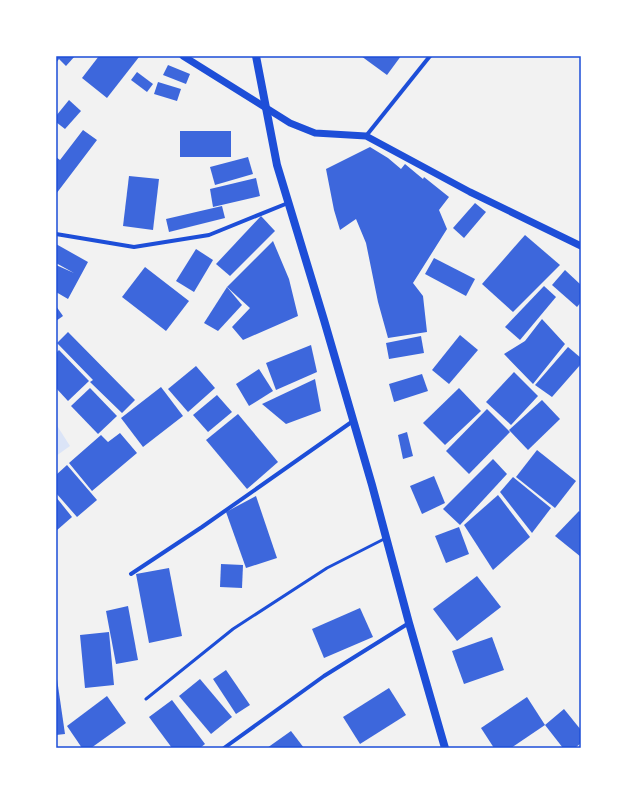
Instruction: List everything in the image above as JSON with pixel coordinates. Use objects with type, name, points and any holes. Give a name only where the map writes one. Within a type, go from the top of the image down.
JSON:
[{"type":"main road","points":[[256,56],[277,165],[372,485],[409,623],[445,748]]},
{"type":"street","points":[[183,56],[290,123],[315,133],[366,136],[470,192],[581,246]]},
{"type":"street","points":[[366,136],[430,56]]},
{"type":"street","points":[[56,234],[134,247],[209,235],[288,203]]},
{"type":"street","points":[[131,574],[202,527],[353,422]]},
{"type":"street","points":[[224,748],[324,676],[409,623]]},
{"type":"lane","points":[[146,699],[232,629],[327,568],[386,538]]},
{"type":"shaded area","points":[[56,424],[70,446],[56,456]]},
{"type":"building","points":[[56,56],[75,56],[66,66],[59,59],[56,63]]},
{"type":"building","points":[[99,56],[139,57],[107,98],[82,78]]},
{"type":"building","points":[[361,56],[401,56],[387,75]]},
{"type":"building","points":[[168,65],[190,74],[186,84],[163,75]]},
{"type":"building","points":[[137,72],[153,84],[147,92],[131,80]]},
{"type":"building","points":[[158,82],[181,89],[177,101],[154,94]]},
{"type":"building","points":[[69,100],[81,111],[65,129],[56,122],[56,116]]},
{"type":"building","points":[[83,130],[97,140],[56,194],[56,157],[60,160]]},
{"type":"building","points":[[180,131],[231,131],[231,157],[180,157]]},
{"type":"building","points":[[370,147],[388,158],[401,169],[405,164],[423,179],[424,177],[449,197],[439,210],[447,229],[413,283],[423,296],[427,332],[388,338],[378,302],[366,243],[356,219],[340,230],[334,210],[326,169]]},
{"type":"building","points":[[248,157],[253,174],[215,185],[210,167]]},
{"type":"building","points":[[129,176],[159,179],[153,230],[123,226]]},
{"type":"building","points":[[256,178],[260,196],[213,207],[210,189]]},
{"type":"building","points":[[475,203],[486,212],[464,238],[453,228]]},
{"type":"building","points":[[222,206],[225,218],[169,232],[166,219]]},
{"type":"building","points":[[261,216],[275,231],[230,276],[216,264]]},
{"type":"building","points":[[525,235],[560,265],[513,312],[482,284]]},
{"type":"building","points":[[273,241],[289,279],[298,316],[243,340],[232,327],[250,308],[227,287]]},
{"type":"building","points":[[56,244],[88,262],[68,299],[56,292],[56,265],[74,273],[56,263]]},
{"type":"building","points":[[196,249],[213,260],[194,292],[176,281]]},
{"type":"building","points":[[434,258],[475,279],[466,296],[425,274]]},
{"type":"building","points":[[145,267],[189,301],[166,331],[122,297]]},
{"type":"building","points":[[565,270],[581,285],[581,302],[577,307],[552,285]]},
{"type":"building","points":[[544,286],[556,297],[520,340],[505,327]]},
{"type":"building","points":[[227,287],[242,305],[218,331],[204,323]]},
{"type":"building","points":[[56,306],[63,316],[56,321]]},
{"type":"building","points":[[542,319],[565,344],[533,384],[504,354],[525,341]]},
{"type":"building","points":[[68,332],[135,400],[122,413],[90,382],[93,380],[57,343]]},
{"type":"building","points":[[460,335],[478,350],[449,384],[432,370]]},
{"type":"building","points":[[421,336],[424,353],[389,359],[386,343]]},
{"type":"building","points":[[311,345],[317,372],[276,390],[266,363]]},
{"type":"building","points":[[568,347],[581,358],[581,364],[552,397],[535,385]]},
{"type":"building","points":[[59,350],[89,381],[68,401],[56,388],[56,353]]},
{"type":"building","points":[[196,366],[215,388],[188,412],[168,389]]},
{"type":"building","points":[[259,369],[273,391],[249,406],[236,384]]},
{"type":"building","points":[[514,372],[538,396],[511,425],[486,402]]},
{"type":"building","points":[[422,374],[428,391],[394,402],[389,384]]},
{"type":"building","points":[[315,379],[321,411],[286,424],[262,404]]},
{"type":"building","points":[[161,387],[183,416],[143,447],[121,418]]},
{"type":"building","points":[[90,388],[117,416],[98,434],[71,406]]},
{"type":"building","points":[[459,388],[481,411],[445,445],[423,423]]},
{"type":"building","points":[[217,395],[232,412],[208,432],[193,415]]},
{"type":"building","points":[[542,400],[560,419],[528,450],[509,430]]},
{"type":"building","points":[[487,409],[510,432],[469,474],[446,451]]},
{"type":"building","points":[[238,414],[278,462],[247,489],[206,440]]},
{"type":"building","points":[[407,432],[413,456],[403,459],[398,435]]},
{"type":"building","points":[[120,433],[137,453],[92,491],[69,463],[101,435],[108,442]]},
{"type":"building","points":[[537,450],[576,481],[555,508],[516,477]]},
{"type":"building","points":[[493,459],[507,474],[460,525],[443,509]]},
{"type":"building","points":[[67,465],[97,500],[77,517],[56,493],[56,475]]},
{"type":"building","points":[[434,476],[445,503],[422,514],[410,486]]},
{"type":"building","points":[[513,477],[551,508],[532,533],[500,492]]},
{"type":"building","points":[[498,495],[530,537],[493,570],[464,525]]},
{"type":"building","points":[[256,496],[277,558],[246,568],[226,512]]},
{"type":"building","points":[[56,497],[72,517],[56,531]]},
{"type":"building","points":[[579,511],[581,513],[581,557],[555,536]]},
{"type":"building","points":[[459,527],[469,554],[446,563],[435,536]]},
{"type":"building","points":[[221,564],[243,565],[242,588],[220,587]]},
{"type":"building","points":[[169,568],[182,636],[149,643],[136,574]]},
{"type":"building","points":[[477,576],[501,607],[457,641],[433,609]]},
{"type":"building","points":[[128,606],[138,660],[116,664],[106,611]]},
{"type":"building","points":[[360,608],[373,637],[324,658],[312,629]]},
{"type":"building","points":[[109,632],[114,685],[85,688],[80,635]]},
{"type":"building","points":[[492,637],[504,670],[464,684],[452,651]]},
{"type":"building","points":[[226,670],[250,705],[236,714],[213,679]]},
{"type":"building","points":[[56,679],[65,734],[56,735]]},
{"type":"building","points":[[200,679],[232,717],[211,734],[179,696]]},
{"type":"building","points":[[389,688],[406,715],[360,744],[343,717]]},
{"type":"building","points":[[107,696],[126,723],[91,748],[82,748],[67,726]]},
{"type":"building","points":[[527,697],[545,725],[511,748],[494,748],[481,728]]},
{"type":"building","points":[[172,700],[205,744],[200,748],[172,748],[149,717]]},
{"type":"building","points":[[564,709],[581,730],[581,743],[575,748],[563,748],[545,725]]},
{"type":"building","points":[[291,731],[304,748],[267,748]]}]
